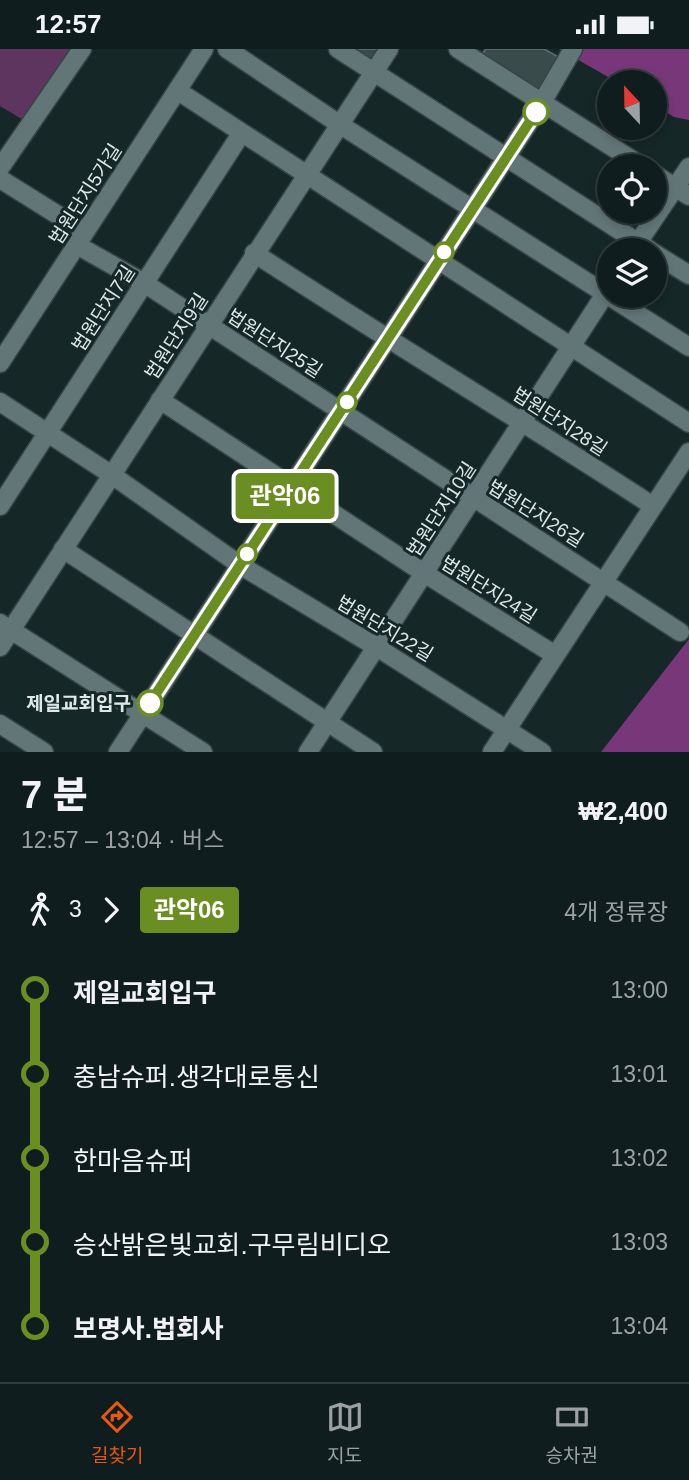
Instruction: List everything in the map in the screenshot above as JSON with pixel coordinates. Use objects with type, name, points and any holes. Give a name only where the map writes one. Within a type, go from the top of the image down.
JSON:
[{"type":"street","points":[[0,168],[82,49]]},
{"type":"street","name":"법원단지5가길","points":[[0,363],[204,49]]},
{"type":"street","points":[[227,49],[472,209],[597,285]]},
{"type":"street","points":[[338,49],[628,238]]},
{"type":"street","name":"법원단지9길","points":[[0,647],[5,627],[63,549],[389,49]]},
{"type":"street","points":[[458,49],[622,154]]},
{"type":"street","points":[[118,752],[572,53]]},
{"type":"street","points":[[178,91],[240,134],[689,423]]},
{"type":"street","name":"법원단지7길","points":[[0,506],[240,134]]},
{"type":"street","points":[[652,238],[683,192],[689,167]]},
{"type":"street","name":"법원단지25길","points":[[0,179],[144,283],[341,411]]},
{"type":"street","points":[[667,182],[683,192]]},
{"type":"street","name":"법원단지28길","points":[[254,253],[387,339],[523,421],[653,506]]},
{"type":"street","points":[[667,262],[689,275]]},
{"type":"street","name":"법원단지10길","points":[[308,752],[597,306]]},
{"type":"street","points":[[632,308],[689,347]]},
{"type":"street","name":"법원단지24길","points":[[160,400],[290,487],[555,655]]},
{"type":"street","name":"법원단지22길","points":[[0,402],[240,565],[378,647],[542,752]]},
{"type":"street","name":"법원단지26길","points":[[341,411],[680,632]]},
{"type":"street","points":[[492,752],[689,451]]},
{"type":"street","points":[[63,549],[373,752]]},
{"type":"street","points":[[5,627],[203,752]]},
{"type":"street","points":[[0,724],[44,752]]},
{"type":"shaded area","points":[[0,49],[82,49],[30,124],[0,106]]},
{"type":"shaded area","points":[[559,49],[689,49],[689,120],[667,113],[667,70],[597,71]]},
{"type":"shaded area","points":[[689,639],[689,752],[601,752]]},
{"type":"building","points":[[343,49],[381,49],[369,67]]},
{"type":"building","points":[[486,49],[544,49],[560,58],[534,95],[479,58]]},
{"type":"bus line","name":"관악06","points":[[150,703],[536,112]]},
{"type":"place","name":"제일교회입구","points":[[150,703]]}]
